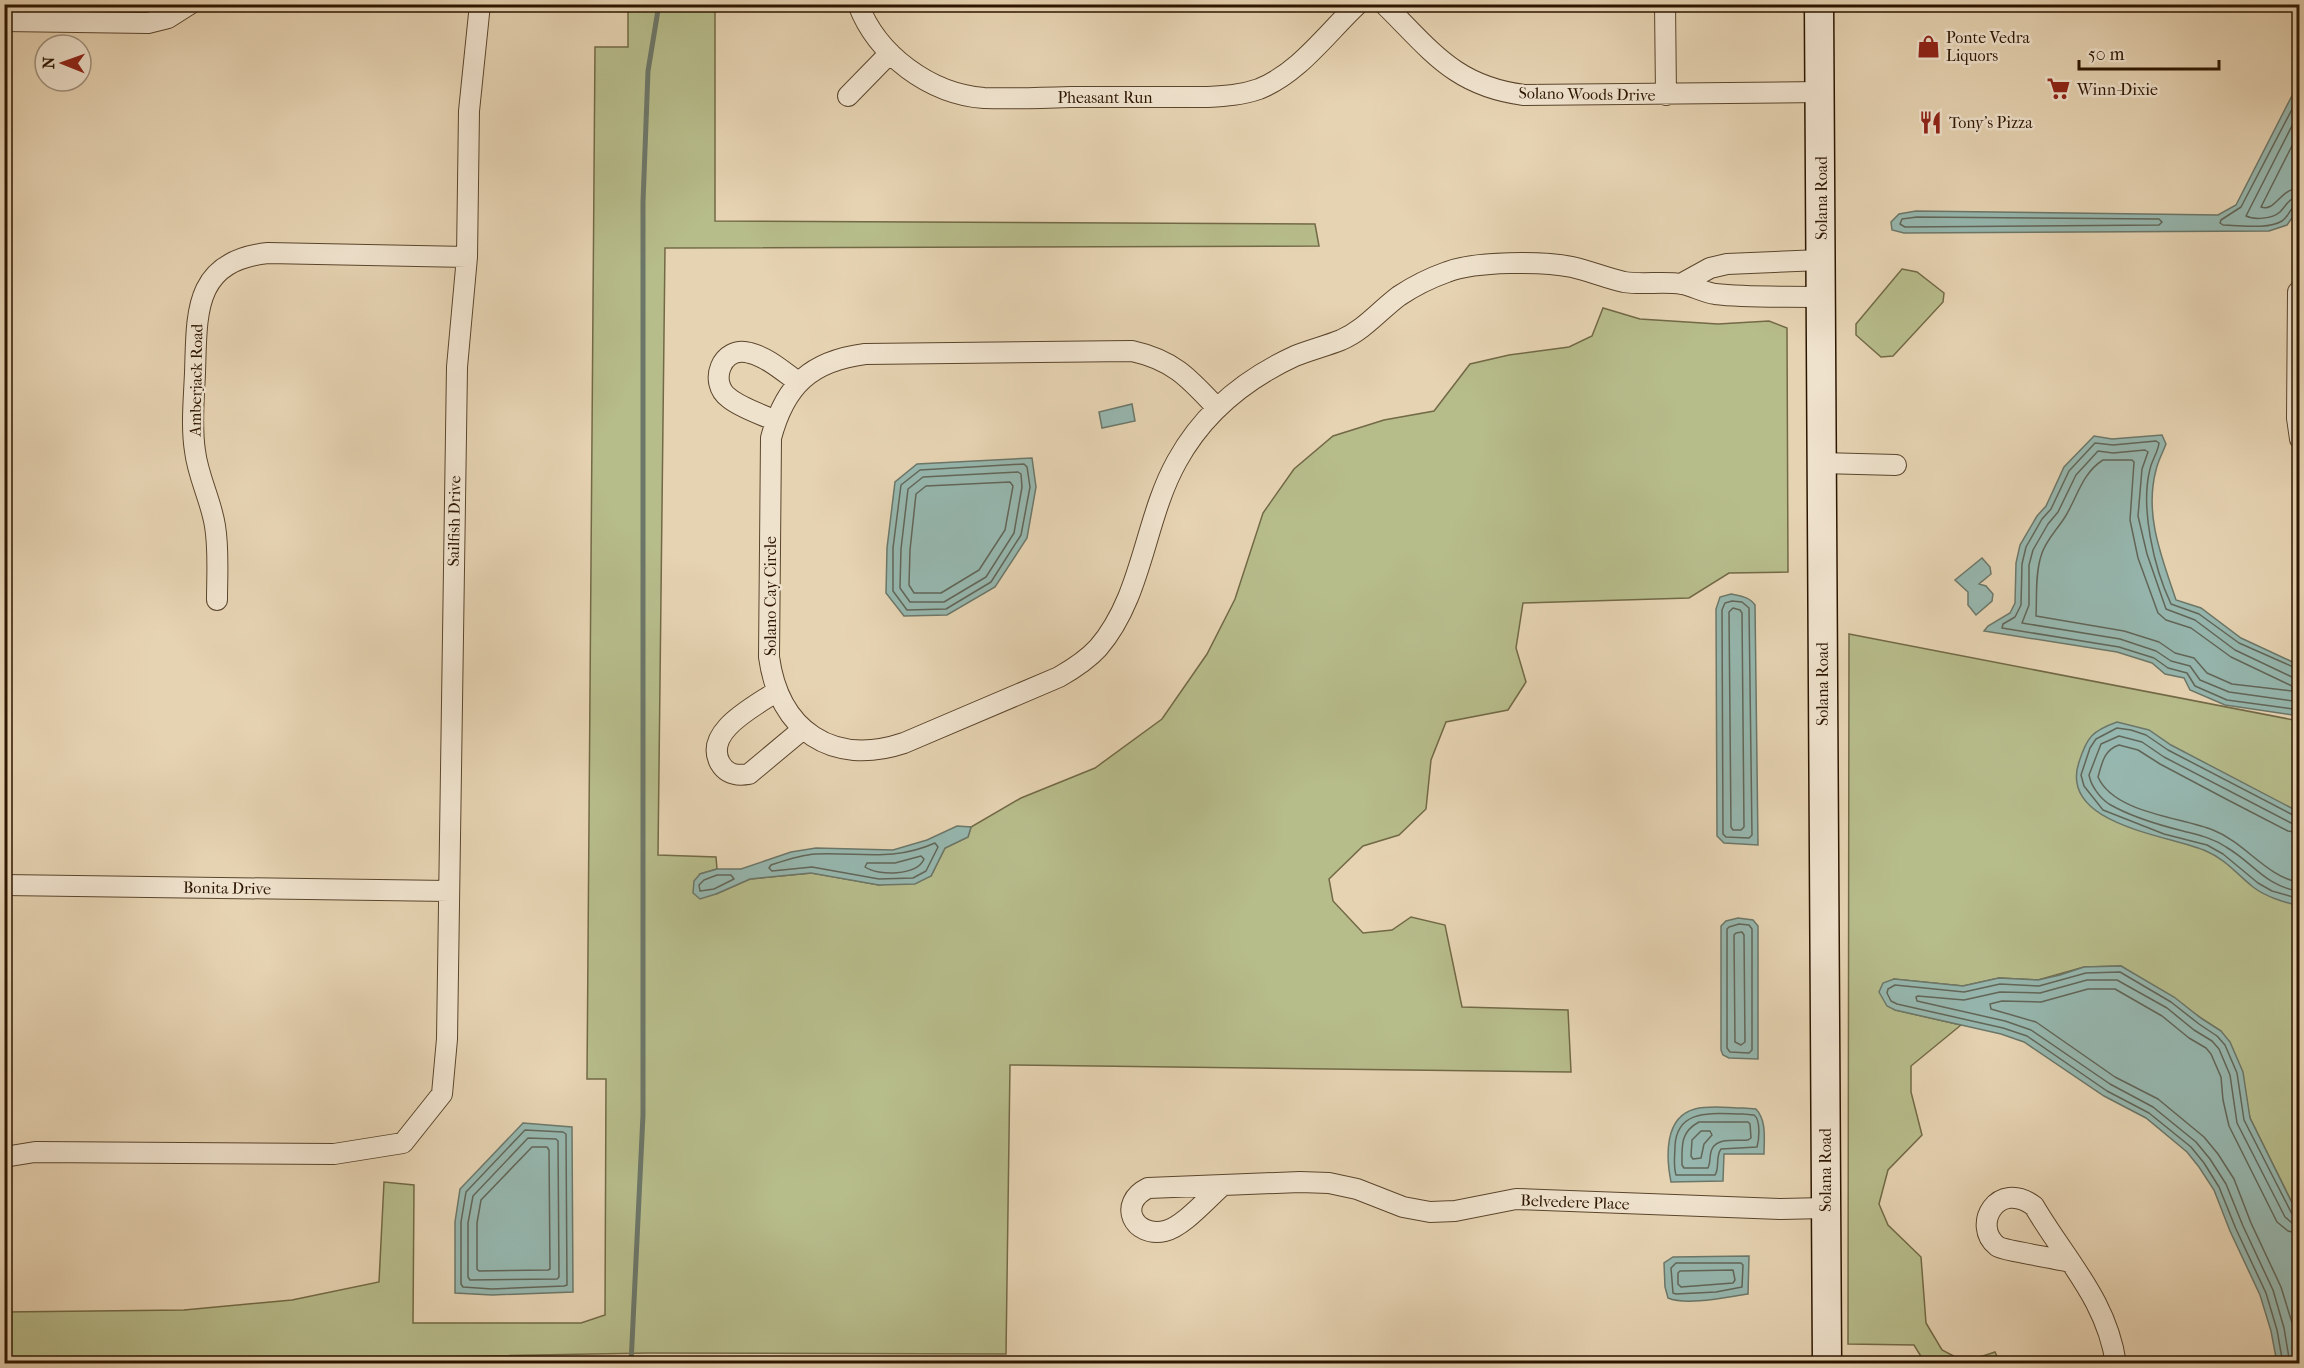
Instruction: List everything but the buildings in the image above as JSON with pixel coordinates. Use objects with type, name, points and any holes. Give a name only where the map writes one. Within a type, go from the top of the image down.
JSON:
[{"type":"street","points":[[4,21],[148,23],[168,18],[190,4]]},
{"type":"street","name":"Sailfish Drive","points":[[4,1158],[34,1152],[334,1154],[403,1143],[442,1094],[447,1039],[457,367],[467,256],[470,111],[480,4]]},
{"type":"street","name":"Pheasant Run","points":[[858,4],[874,34],[890,53],[917,76],[944,89],[983,98],[1208,97],[1235,95],[1257,90],[1292,69],[1358,4]]},
{"type":"street","name":"Solano Woods Drive","points":[[1384,4],[1447,66],[1483,87],[1503,92],[1524,95],[1821,92]]},
{"type":"street","points":[[1665,4],[1666,94]]},
{"type":"street","name":"Solana Road","points":[[1819,4],[1827,1364]]},
{"type":"street","points":[[848,96],[890,53]]},
{"type":"street","name":"Amberjack Road","points":[[217,600],[215,528],[195,450],[196,316],[206,286],[219,270],[250,255],[268,253],[467,256]]},
{"type":"street","name":"Solano Cay Circle","points":[[1681,284],[1710,268],[1727,264],[1821,260]]},
{"type":"street","name":"Solano Cay Circle","points":[[1216,407],[1187,376],[1172,364],[1132,351],[865,354],[846,356],[822,366],[798,382],[783,401],[771,438],[769,657],[771,674],[785,709],[803,729],[841,748],[885,749],[1059,677],[1080,665],[1107,635],[1125,606],[1166,482],[1193,435],[1216,407],[1233,392],[1264,372],[1296,356],[1342,339],[1362,328],[1398,297],[1419,284],[1449,271],[1491,264],[1556,264],[1623,282],[1648,285],[1681,284],[1713,294],[1822,297]]},
{"type":"street","points":[[2298,292],[2297,418],[2300,439]]},
{"type":"street","points":[[776,421],[729,399],[721,390],[719,379],[724,360],[731,354],[748,352],[798,382]]},
{"type":"street","points":[[1821,463],[1896,465]]},
{"type":"street","points":[[777,691],[735,720],[722,732],[717,751],[724,769],[740,775],[749,774],[803,729]]},
{"type":"street","name":"Bonita Drive","points":[[4,885],[449,891]]},
{"type":"street","name":"Belvedere Place","points":[[1223,1185],[1329,1183],[1357,1189],[1403,1207],[1430,1212],[1455,1211],[1516,1198],[1746,1208],[1825,1208]]},
{"type":"street","points":[[2070,1262],[2085,1282],[2103,1315],[2114,1347],[2116,1364]]},
{"type":"green space","points":[[628,5],[715,5],[715,221],[1315,224],[1319,246],[665,248],[658,855],[716,857],[717,869],[700,874],[716,894],[750,879],[812,873],[879,885],[931,876],[945,848],[968,837],[971,827],[1021,798],[1095,768],[1162,719],[1207,654],[1235,599],[1263,513],[1294,469],[1333,436],[1384,420],[1434,411],[1470,364],[1509,355],[1569,347],[1592,336],[1603,308],[1640,319],[1718,324],[1769,321],[1787,328],[1788,572],[1729,573],[1689,598],[1523,603],[1516,648],[1526,682],[1508,710],[1446,722],[1431,760],[1426,809],[1399,835],[1363,846],[1329,879],[1333,901],[1363,933],[1392,930],[1411,917],[1445,925],[1462,1007],[1568,1010],[1571,1072],[1010,1065],[1006,1354],[648,1353],[359,1358],[5,1358],[4,1312],[184,1310],[292,1300],[379,1282],[384,1182],[414,1185],[413,1323],[581,1323],[605,1315],[606,1079],[587,1079],[595,47],[628,47]]},
{"type":"green space","points":[[1902,269],[1917,272],[1944,293],[1943,302],[1893,356],[1881,357],[1856,335],[1856,324]]},
{"type":"green space","points":[[1849,634],[2299,721],[2299,1217],[2250,1118],[2245,1097],[2221,1031],[2121,966],[2084,967],[2038,980],[1999,978],[1963,986],[1894,979],[1895,1010],[1961,1025],[1911,1066],[1911,1092],[1922,1135],[1888,1170],[1879,1204],[1888,1225],[1921,1257],[1926,1323],[1942,1350],[1965,1362],[1995,1352],[2000,1363],[1925,1363],[1914,1345],[1848,1344]]},
{"type":"water","points":[[2299,82],[2299,208],[2287,225],[2269,231],[1904,233],[1892,230],[1891,222],[1899,214],[1916,211],[2218,215],[2236,205]]},
{"type":"water","points":[[1132,404],[1135,421],[1102,428],[1099,412]]},
{"type":"water","points":[[2162,435],[2166,444],[2157,467],[2153,487],[2153,520],[2160,552],[2176,600],[2201,608],[2241,638],[2299,665],[2299,716],[2225,705],[2190,690],[2184,678],[2165,674],[2152,663],[2117,652],[1984,631],[1988,626],[2010,613],[2015,603],[2016,563],[2020,545],[2037,516],[2046,506],[2064,467],[2094,436],[2112,439]]},
{"type":"water","points":[[1032,458],[1036,487],[1027,538],[995,587],[947,615],[904,616],[886,593],[887,548],[895,482],[917,464]]},
{"type":"water","points":[[1982,558],[1990,567],[1991,574],[1979,584],[1986,586],[1993,594],[1992,601],[1976,615],[1968,605],[1968,592],[1955,580]]},
{"type":"water","points":[[1731,594],[1748,599],[1755,605],[1758,845],[1724,843],[1717,836],[1716,609],[1720,597]]},
{"type":"water","points":[[2117,722],[2149,730],[2171,745],[2299,812],[2299,906],[2258,891],[2213,854],[2121,824],[2100,814],[2085,800],[2077,783],[2082,753],[2096,732]]},
{"type":"water","points":[[957,826],[971,827],[968,837],[945,848],[931,876],[915,884],[879,885],[811,873],[750,879],[700,899],[693,893],[694,881],[700,874],[717,869],[741,869],[791,852],[816,848],[893,850],[927,840]]},
{"type":"water","points":[[1738,918],[1753,920],[1758,926],[1758,1059],[1729,1058],[1723,1055],[1721,1050],[1721,926],[1726,921]]},
{"type":"water","points":[[2121,966],[2174,997],[2221,1031],[2230,1042],[2243,1072],[2250,1118],[2299,1217],[2299,1363],[2277,1363],[2271,1331],[2260,1295],[2214,1190],[2187,1152],[2146,1118],[2104,1096],[2024,1042],[2001,1034],[1895,1010],[1887,1006],[1879,992],[1883,983],[1894,979],[1963,986],[1999,978],[2038,980],[2084,967]]},
{"type":"water","points":[[1713,1107],[1756,1109],[1762,1119],[1764,1130],[1764,1154],[1724,1154],[1723,1181],[1671,1182],[1668,1150],[1672,1129],[1685,1113],[1695,1109]]},
{"type":"water","points":[[523,1123],[572,1127],[573,1292],[492,1295],[455,1293],[455,1222],[460,1189]]},
{"type":"water","points":[[1749,1256],[1748,1294],[1696,1301],[1668,1298],[1664,1263],[1673,1257]]},
{"type":"waterway","points":[[631,1364],[643,1115],[643,202],[648,71],[659,4]]},
{"type":"place","name":"Ponte Vedra Liquors","points":[[1928,46]]},
{"type":"place","name":"Winn-Dixie","points":[[2059,89]]},
{"type":"place","name":"Tony's Pizza","points":[[1931,122]]}]
